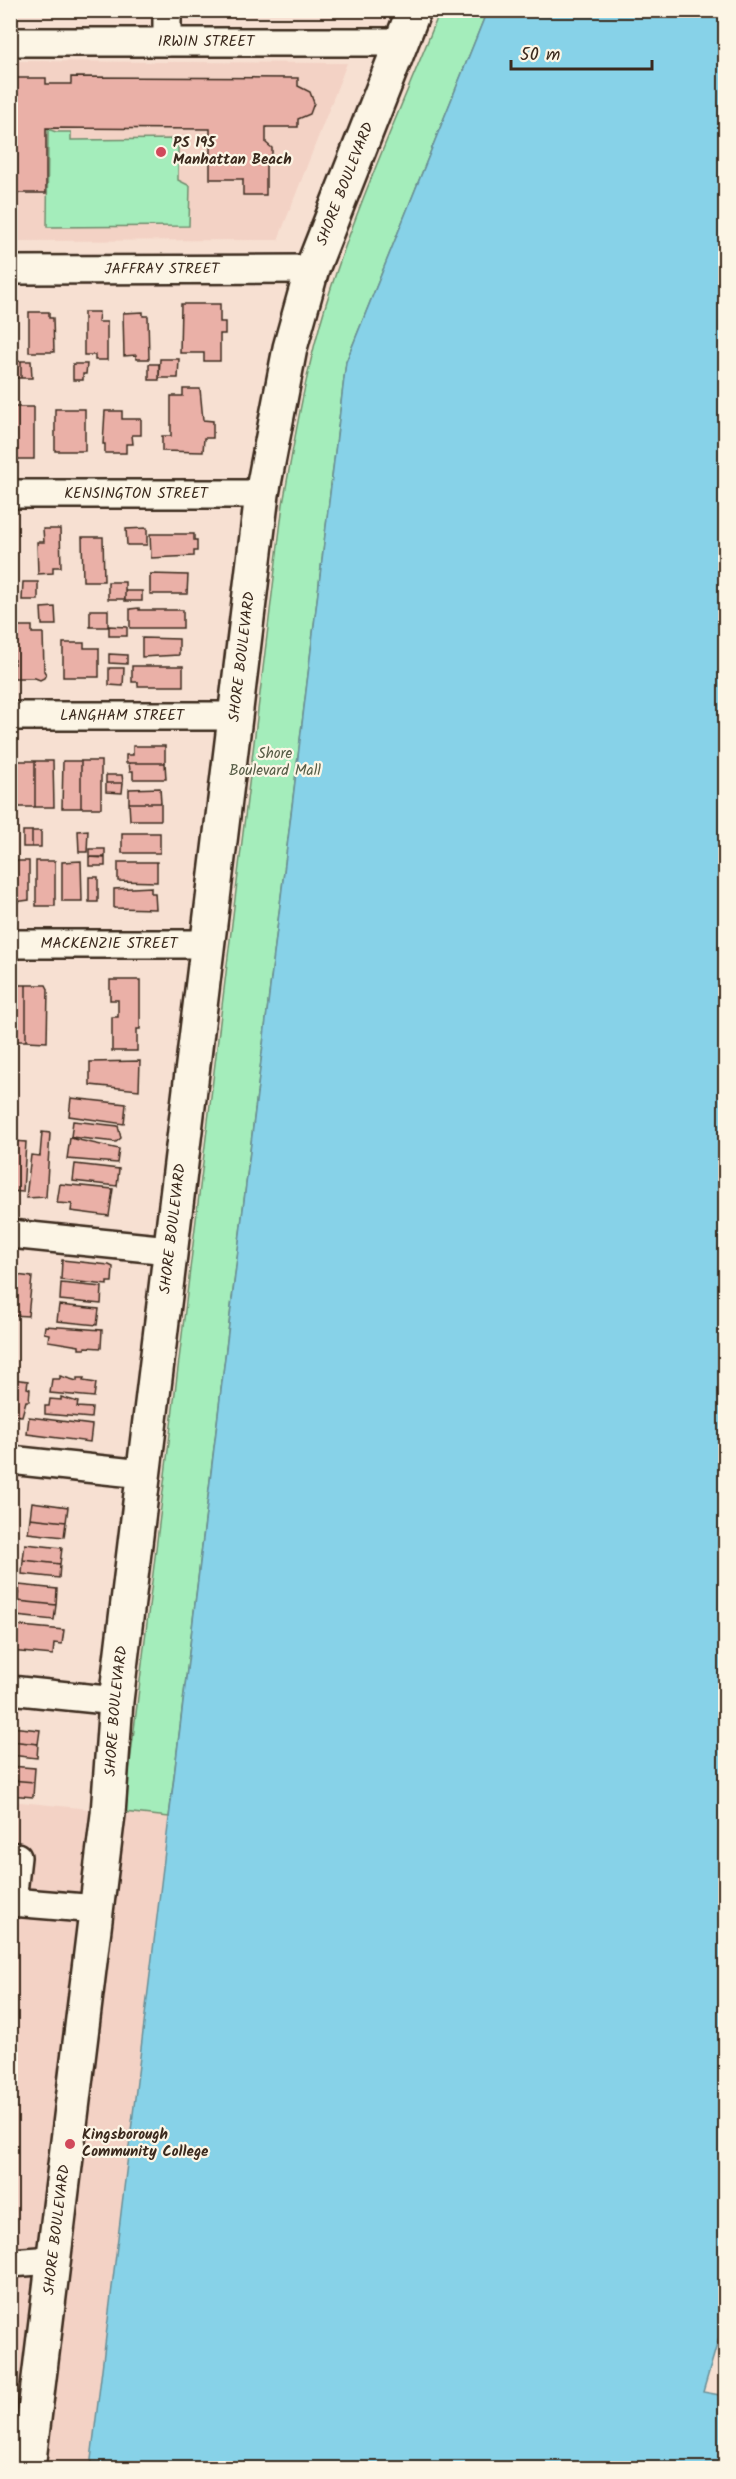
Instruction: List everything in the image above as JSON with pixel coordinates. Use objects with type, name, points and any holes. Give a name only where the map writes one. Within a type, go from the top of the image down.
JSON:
[{"type":"main road","name":"SHORE BOULEVARD","points":[[28,2469],[108,1814],[116,1701],[169,1250],[262,494],[288,358],[312,269],[414,10]]},
{"type":"street","points":[[167,10],[167,42]]},
{"type":"street","name":"IRWIN STREET","points":[[10,42],[401,42]]},
{"type":"street","name":"JAFFRAY STREET","points":[[10,270],[312,269]]},
{"type":"street","name":"KENSINGTON STREET","points":[[10,494],[262,494]]},
{"type":"street","name":"LANGHAM STREET","points":[[10,716],[235,716]]},
{"type":"street","name":"MACKENZIE STREET","points":[[10,944],[208,944]]},
{"type":"street","points":[[10,1234],[169,1250]]},
{"type":"street","points":[[10,1460],[143,1474]]},
{"type":"street","points":[[10,1690],[116,1701]]},
{"type":"street","points":[[10,1856],[17,1857],[12,1902],[97,1909]]},
{"type":"street","points":[[10,2263],[54,2260]]},
{"type":"shaded area","name":"PS 195 Manhattan Beach","points":[[11,61],[347,63],[278,240],[11,241]]},
{"type":"shaded area","name":"Kingsborough Community College","points":[[10,1801],[169,1817],[90,2468],[11,2468]]},
{"type":"green space","name":"Shore Boulevard Mall","points":[[440,11],[487,11],[346,362],[169,1817],[124,1812],[283,504],[307,378],[326,304],[365,193]]},
{"type":"green space","points":[[48,129],[56,132],[71,132],[71,140],[178,139],[178,180],[190,186],[189,226],[47,227]]},
{"type":"water","points":[[487,11],[725,11],[726,2314],[703,2392],[725,2396],[725,2446],[723,2446],[716,2468],[90,2468],[346,362]]},
{"type":"building","points":[[71,77],[298,78],[298,86],[310,92],[314,103],[310,114],[298,119],[298,127],[266,127],[266,143],[272,148],[272,157],[266,162],[266,195],[243,195],[243,179],[210,179],[210,129],[46,128],[46,193],[10,193],[10,78],[46,78],[46,84],[71,84]]},
{"type":"building","points":[[181,304],[220,304],[220,322],[225,322],[225,334],[220,334],[220,361],[204,361],[204,353],[180,353]]},
{"type":"building","points":[[29,312],[49,312],[49,318],[53,318],[54,352],[29,352]]},
{"type":"building","points":[[84,312],[99,312],[98,322],[107,322],[107,360],[95,360],[95,355],[84,355]]},
{"type":"building","points":[[143,312],[143,316],[148,316],[149,359],[136,359],[136,355],[124,356],[123,313]]},
{"type":"building","points":[[160,359],[179,359],[178,378],[159,378]]},
{"type":"building","points":[[21,361],[31,361],[32,378],[21,378]]},
{"type":"building","points":[[21,361],[21,378],[10,378],[10,362]]},
{"type":"building","points":[[73,364],[87,364],[83,380],[73,380]]},
{"type":"building","points":[[149,364],[159,364],[159,380],[149,380]]},
{"type":"building","points":[[183,389],[200,389],[203,420],[213,421],[213,438],[204,438],[203,452],[162,451],[162,436],[171,436],[171,396],[183,396]]},
{"type":"building","points":[[10,407],[34,407],[34,459],[14,459],[14,447],[10,447]]},
{"type":"building","points":[[55,409],[85,409],[85,451],[55,451]]},
{"type":"building","points":[[105,411],[122,411],[122,419],[141,419],[141,435],[132,435],[133,444],[126,444],[126,453],[105,453],[105,444],[103,444]]},
{"type":"building","points":[[147,528],[147,545],[127,545],[126,529]]},
{"type":"building","points":[[43,529],[60,529],[61,567],[53,567],[53,573],[38,574],[37,542],[44,542]]},
{"type":"building","points":[[150,534],[194,534],[194,540],[197,540],[197,551],[194,551],[194,556],[151,558]]},
{"type":"building","points":[[10,536],[14,536],[13,582],[10,582]]},
{"type":"building","points":[[82,537],[103,537],[104,581],[83,581]]},
{"type":"building","points":[[150,574],[188,575],[187,594],[150,594]]},
{"type":"building","points":[[23,582],[38,582],[38,600],[22,600]]},
{"type":"building","points":[[108,582],[125,582],[125,599],[108,599]]},
{"type":"building","points":[[125,591],[142,591],[142,601],[125,601]]},
{"type":"building","points":[[55,607],[56,625],[42,625],[41,608]]},
{"type":"building","points":[[139,608],[139,610],[183,610],[183,628],[130,628],[130,609]]},
{"type":"building","points":[[90,610],[108,610],[108,627],[90,627]]},
{"type":"building","points":[[14,626],[32,626],[32,633],[43,633],[46,674],[44,678],[40,680],[14,678]]},
{"type":"building","points":[[109,626],[127,627],[127,636],[109,636]]},
{"type":"building","points":[[142,638],[179,639],[179,655],[142,657]]},
{"type":"building","points":[[63,643],[84,643],[84,648],[99,648],[99,677],[63,677]]},
{"type":"building","points":[[109,654],[127,655],[127,664],[109,663]]},
{"type":"building","points":[[132,666],[183,666],[183,686],[138,686],[138,682],[132,682]]},
{"type":"building","points":[[109,668],[124,668],[123,686],[109,685]]},
{"type":"building","points":[[133,746],[165,746],[165,763],[126,763],[126,755],[133,755]]},
{"type":"building","points":[[16,761],[35,761],[35,807],[17,807]]},
{"type":"building","points":[[35,761],[53,761],[54,807],[35,807]]},
{"type":"building","points":[[63,761],[81,761],[81,808],[62,808]]},
{"type":"building","points":[[81,761],[101,761],[101,808],[81,808]]},
{"type":"building","points":[[129,763],[165,763],[166,779],[133,779],[133,771],[130,771]]},
{"type":"building","points":[[106,775],[122,775],[123,783],[106,783]]},
{"type":"building","points":[[106,783],[123,783],[122,793],[106,792]]},
{"type":"building","points":[[160,788],[161,803],[129,803],[129,789]]},
{"type":"building","points":[[129,803],[161,803],[161,820],[130,820]]},
{"type":"building","points":[[88,830],[87,852],[79,852],[78,831]]},
{"type":"building","points":[[23,831],[32,831],[32,847],[23,847]]},
{"type":"building","points":[[32,831],[41,831],[41,847],[32,847]]},
{"type":"building","points":[[122,833],[160,833],[160,853],[122,853]]},
{"type":"building","points":[[89,849],[105,849],[105,857],[89,857]]},
{"type":"building","points":[[89,857],[105,858],[105,866],[89,866]]},
{"type":"building","points":[[10,861],[29,861],[29,900],[15,902],[15,899],[10,900]]},
{"type":"building","points":[[36,861],[55,861],[55,906],[36,906]]},
{"type":"building","points":[[81,861],[82,901],[62,901],[62,862]]},
{"type":"building","points":[[118,862],[157,862],[157,882],[118,881]]},
{"type":"building","points":[[89,877],[98,877],[98,902],[89,902]]},
{"type":"building","points":[[151,887],[151,893],[155,893],[156,909],[114,908],[114,889]]},
{"type":"building","points":[[110,980],[140,980],[140,1029],[137,1029],[137,1051],[112,1051],[112,1017],[118,1017],[118,1000],[110,1000]]},
{"type":"building","points":[[10,985],[26,985],[26,1041],[10,1041]]},
{"type":"building","points":[[26,985],[46,985],[48,989],[47,1042],[26,1041]]},
{"type":"building","points":[[140,1061],[139,1090],[90,1085],[90,1062]]},
{"type":"building","points":[[71,1098],[126,1104],[124,1124],[69,1116]]},
{"type":"building","points":[[73,1121],[118,1126],[121,1138],[116,1142],[71,1137]]},
{"type":"building","points":[[42,1132],[50,1133],[46,1197],[26,1198],[31,1155],[40,1156]]},
{"type":"building","points":[[70,1138],[119,1149],[117,1163],[67,1159]]},
{"type":"building","points":[[13,1141],[26,1142],[23,1192],[10,1191],[10,1152]]},
{"type":"building","points":[[75,1164],[119,1169],[117,1186],[73,1181]]},
{"type":"building","points":[[60,1184],[113,1189],[109,1216],[71,1211],[72,1204],[57,1203]]},
{"type":"building","points":[[62,1260],[109,1265],[113,1267],[112,1282],[107,1282],[107,1285],[61,1280]]},
{"type":"building","points":[[16,1275],[32,1277],[28,1316],[12,1315]]},
{"type":"building","points":[[61,1283],[102,1287],[101,1304],[60,1300]]},
{"type":"building","points":[[59,1305],[99,1309],[97,1325],[57,1321]]},
{"type":"building","points":[[45,1326],[102,1330],[101,1348],[79,1349],[79,1346],[48,1341],[49,1334],[44,1333]]},
{"type":"building","points":[[60,1376],[77,1381],[77,1378],[84,1378],[83,1381],[96,1383],[94,1397],[50,1393],[52,1379],[60,1379]]},
{"type":"building","points":[[12,1379],[28,1381],[29,1401],[26,1401],[22,1416],[10,1415]]},
{"type":"building","points":[[61,1397],[78,1402],[77,1407],[92,1408],[91,1418],[45,1414],[45,1406],[49,1406],[50,1399],[61,1400]]},
{"type":"building","points":[[29,1417],[92,1425],[90,1442],[27,1434]]},
{"type":"building","points":[[32,1502],[68,1507],[66,1522],[30,1518]]},
{"type":"building","points":[[30,1518],[66,1522],[64,1537],[28,1533]]},
{"type":"building","points":[[25,1544],[62,1548],[60,1564],[23,1560]]},
{"type":"building","points":[[23,1560],[60,1564],[59,1578],[22,1574]]},
{"type":"building","points":[[19,1585],[57,1589],[56,1605],[18,1601]]},
{"type":"building","points":[[18,1601],[56,1605],[54,1620],[16,1616]]},
{"type":"building","points":[[10,1625],[64,1630],[62,1644],[54,1643],[53,1655],[10,1651]]},
{"type":"building","points":[[10,1727],[40,1730],[38,1744],[10,1741]]},
{"type":"building","points":[[10,1741],[38,1744],[37,1758],[10,1755]]},
{"type":"building","points":[[10,1766],[35,1768],[34,1782],[10,1780]]},
{"type":"building","points":[[10,1780],[34,1782],[33,1797],[10,1795]]},
{"type":"place","name":"PS 195 Manhattan Beach","points":[[161,152]]},
{"type":"place","name":"Kingsborough Community College","points":[[70,2144]]}]
